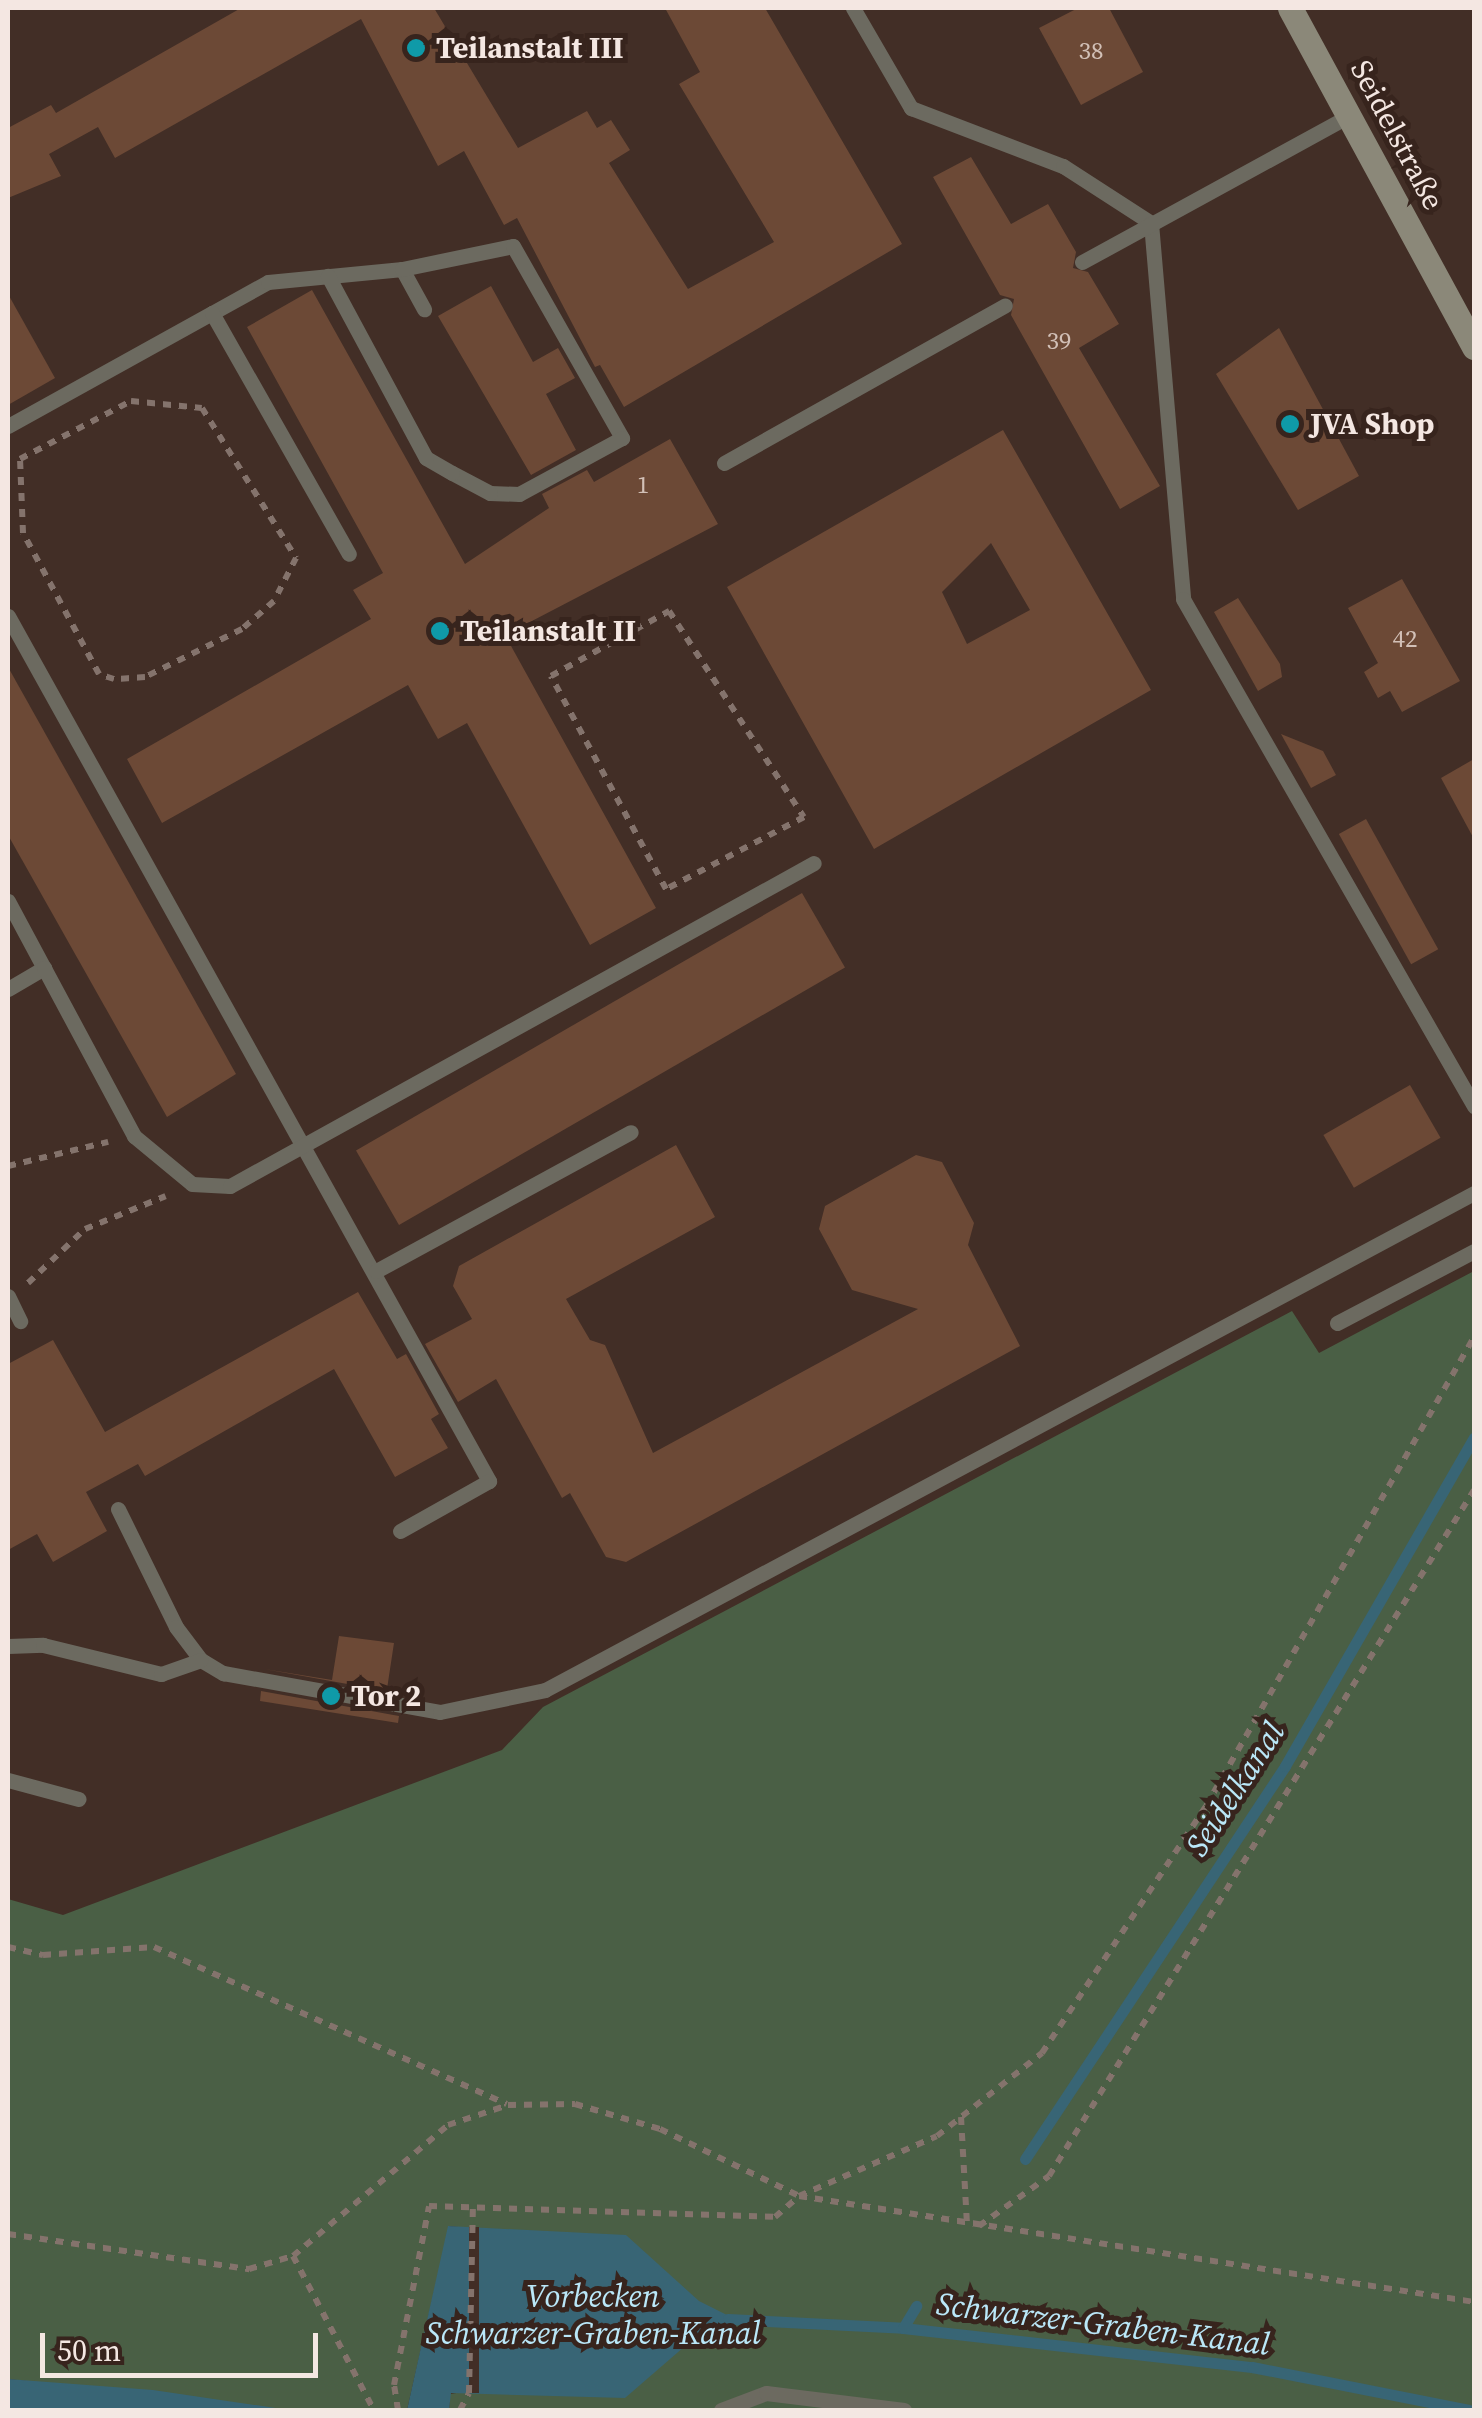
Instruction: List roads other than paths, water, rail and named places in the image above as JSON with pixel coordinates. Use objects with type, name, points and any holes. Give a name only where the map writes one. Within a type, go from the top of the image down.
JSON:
[{"type":"main road","name":"Seidelstraße","points":[[1290,8],[1474,347]]},
{"type":"lane","points":[[853,8],[910,108],[1064,166],[1150,223]]},
{"type":"lane","points":[[1082,262],[1349,116]]},
{"type":"lane","points":[[1150,223],[1183,599],[1474,1106]]},
{"type":"lane","points":[[8,426],[268,282],[328,276],[402,269],[512,246],[622,438],[519,494],[490,493],[452,473],[426,458],[328,276]]},
{"type":"lane","points":[[402,269],[424,309]]},
{"type":"lane","points":[[724,464],[1005,305]]},
{"type":"lane","points":[[212,313],[349,554]]},
{"type":"lane","points":[[8,616],[307,1146],[488,1482],[400,1531]]},
{"type":"lane","points":[[8,901],[134,1136],[192,1184],[230,1186],[814,863]]},
{"type":"lane","points":[[8,989],[44,968]]},
{"type":"lane","points":[[376,1271],[630,1132]]},
{"type":"lane","points":[[118,1509],[176,1627],[201,1660],[262,1685],[440,1712],[545,1690],[1474,1193]]},
{"type":"lane","points":[[1337,1323],[1474,1251]]},
{"type":"lane","points":[[10,1300],[20,1321]]},
{"type":"lane","points":[[8,1646],[42,1645],[161,1674],[201,1660]]},
{"type":"lane","points":[[8,1780],[79,1800]]},
{"type":"lane","points":[[721,2410],[766,2393],[904,2410]]},
{"type":"water","name":"Vorbecken Schwarzer-Graben-Kanal","points":[[448,2226],[626,2235],[699,2301],[727,2315],[727,2323],[699,2334],[625,2398],[451,2393],[449,2410],[407,2410]]},
{"type":"water","points":[[8,2379],[153,2390],[289,2410],[8,2410]]},
{"type":"waterway","name":"Seidelkanal","points":[[1025,2159],[1285,1766],[1474,1437]]},
{"type":"waterway","name":"Seidelkanal","points":[[903,2328],[916,2306]]},
{"type":"waterway","name":"Schwarzer-Graben-Kanal","points":[[728,2319],[903,2328],[1252,2367],[1469,2410]]},
{"type":"place","name":"Teilanstalt III","points":[[416,48]]},
{"type":"place","name":"JVA Shop","points":[[1290,424]]},
{"type":"place","name":"Teilanstalt II","points":[[440,631]]},
{"type":"place","name":"Tor 2","points":[[331,1696]]}]
